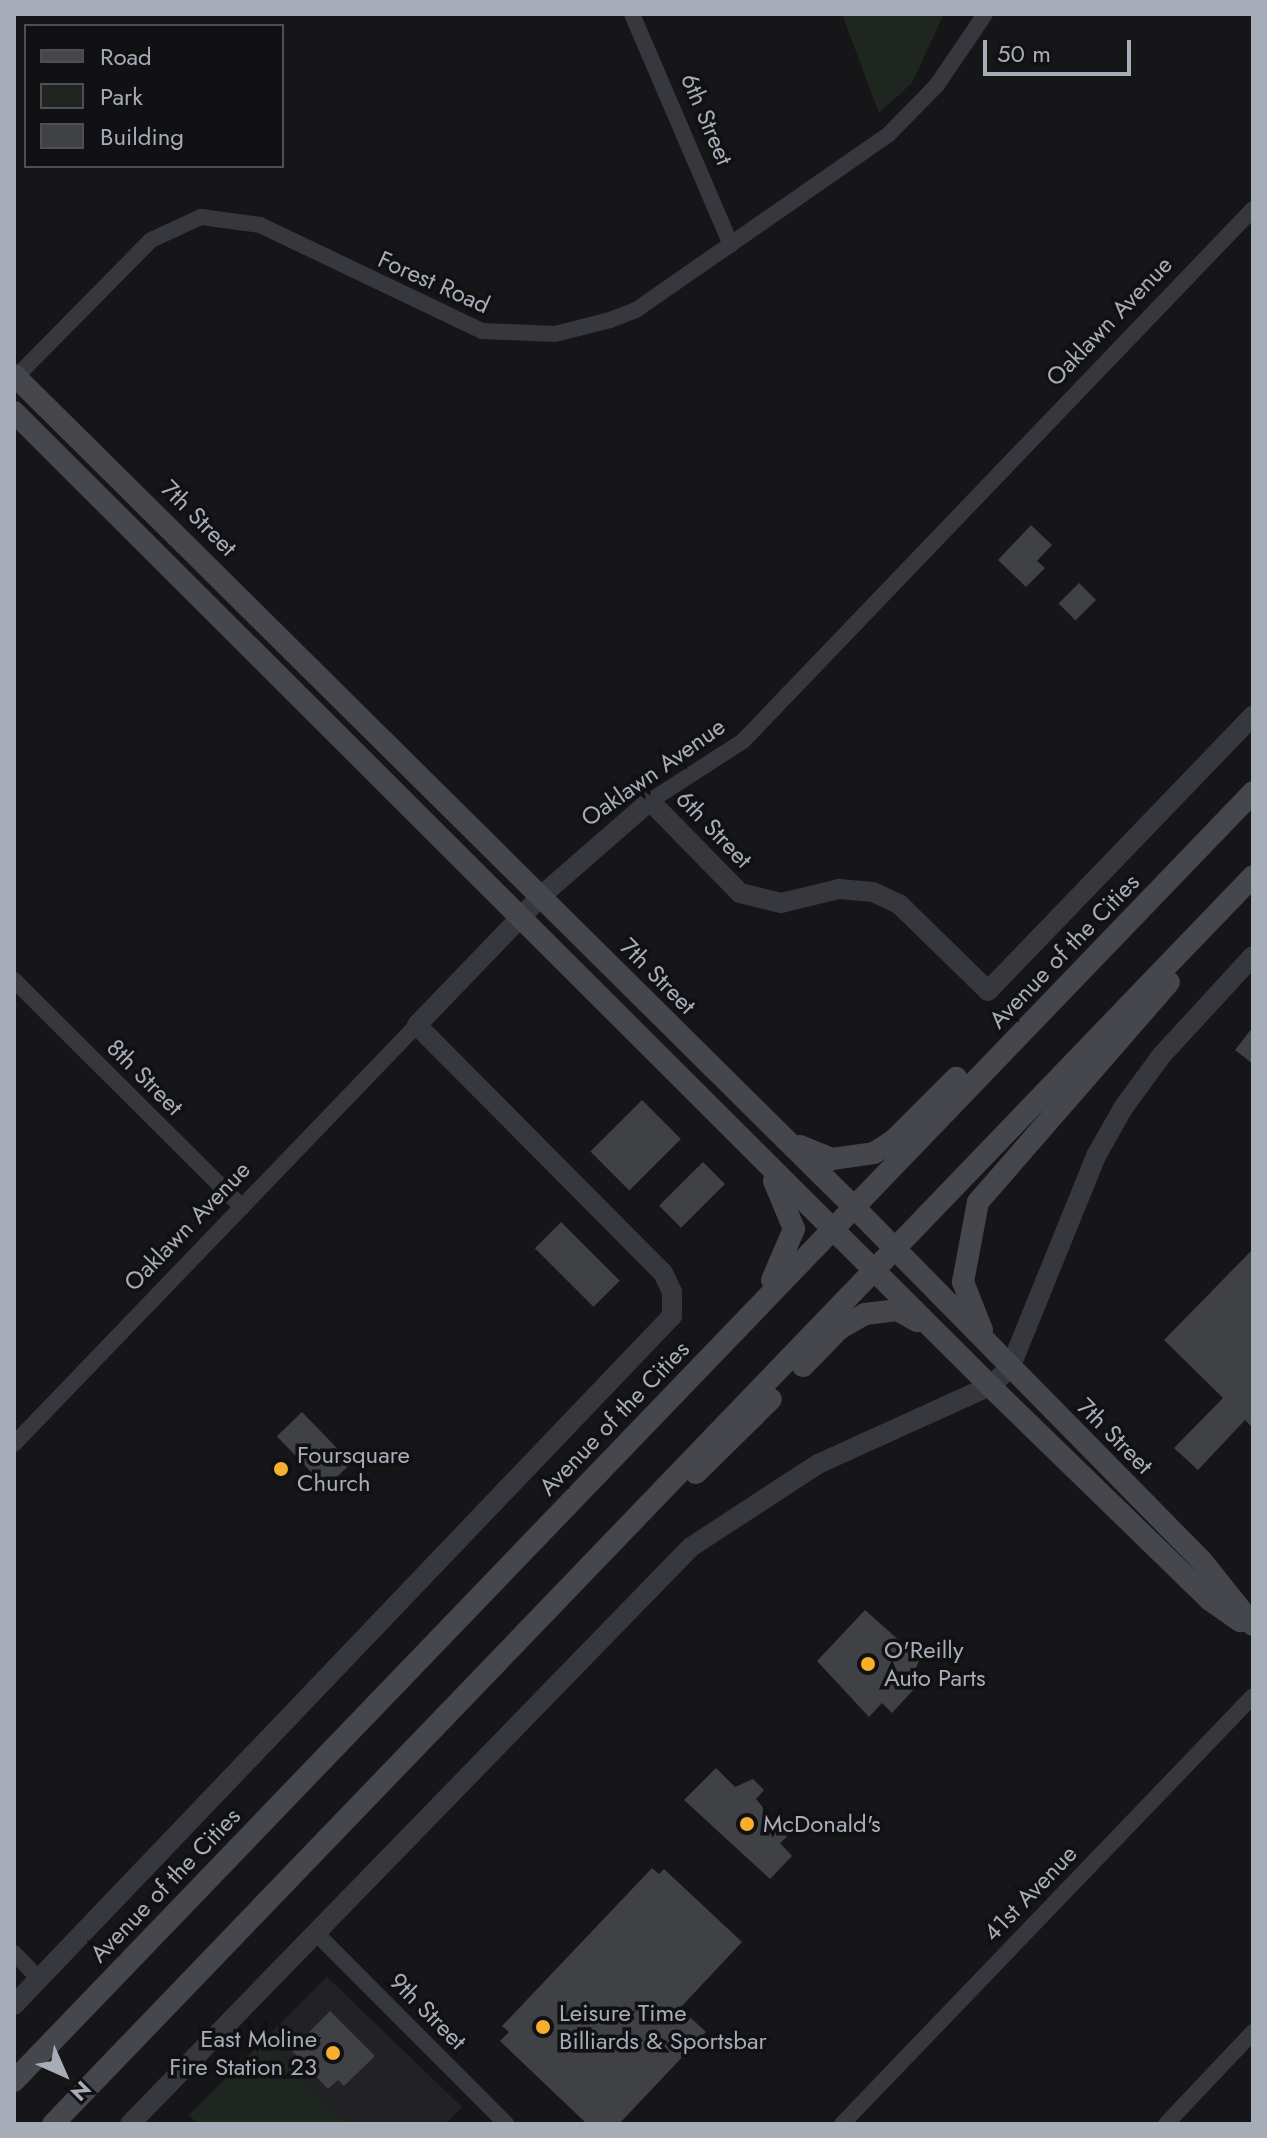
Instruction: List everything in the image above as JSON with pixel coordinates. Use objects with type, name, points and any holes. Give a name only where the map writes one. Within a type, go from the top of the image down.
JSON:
[{"type":"main road","name":"7th Street","points":[[15,377],[894,1247],[991,1350],[1201,1560],[1253,1627]]},
{"type":"main road","name":"7th Street","points":[[14,412],[990,1386],[1210,1600],[1253,1627]]},
{"type":"main road","name":"Avenue of the Cities","points":[[14,2081],[1253,792]]},
{"type":"main road","points":[[53,2124],[1253,877]]},
{"type":"main road","points":[[991,1350],[963,1282],[978,1202],[1253,877]]},
{"type":"main road","points":[[783,1137],[832,1159],[861,1158],[886,1147],[995,1037],[1106,944]]},
{"type":"main road","points":[[725,1121],[780,1188],[794,1229],[782,1265],[751,1312]]},
{"type":"main road","points":[[603,1552],[726,1448],[839,1329],[886,1309],[937,1332]]},
{"type":"street","name":"6th Street","points":[[632,14],[731,245]]},
{"type":"street","name":"Forest Road","points":[[15,377],[151,240],[201,217],[260,225],[450,320],[502,336],[585,329],[636,310],[888,135],[923,102],[985,14]]},
{"type":"street","name":"Oaklawn Avenue","points":[[14,1444],[541,896],[650,801],[715,764],[752,733],[1253,209]]},
{"type":"street","name":"Avenue of the Cities","points":[[988,991],[1253,716]]},
{"type":"street","name":"6th Street","points":[[650,801],[740,893],[781,903],[839,889],[873,892],[899,904],[988,991]]},
{"type":"street","points":[[130,2124],[590,1645],[700,1540],[818,1464],[990,1386],[1010,1368],[1096,1156],[1123,1108],[1161,1056],[1253,956]]},
{"type":"street","name":"8th Street","points":[[14,980],[242,1207]]},
{"type":"street","name":"Avenue of the Cities","points":[[14,2005],[666,1326],[674,1302],[663,1273],[417,1025]]},
{"type":"street","name":"41st Avenue","points":[[842,2124],[1253,1696]]},
{"type":"street","name":"9th Street","points":[[315,1932],[506,2124]]},
{"type":"street","points":[[14,1953],[39,1979]]},
{"type":"street","points":[[1166,2124],[1253,2032]]},
{"type":"shaded area","points":[[327,1977],[462,2107],[446,2124],[351,2124],[265,2039]]},
{"type":"green space","points":[[842,14],[944,14],[912,83],[879,113]]},
{"type":"green space","points":[[265,2039],[351,2124],[198,2124],[189,2115]]},
{"type":"building","points":[[1031,525],[1052,545],[1037,561],[1045,568],[1026,587],[998,560]]},
{"type":"building","points":[[1079,583],[1096,600],[1075,620],[1058,604]]},
{"type":"building","points":[[1253,1027],[1253,1064],[1235,1050]]},
{"type":"building","points":[[642,1100],[681,1139],[629,1191],[590,1152]]},
{"type":"building","points":[[703,1162],[725,1184],[681,1228],[659,1206]]},
{"type":"building","points":[[561,1222],[620,1281],[594,1307],[535,1248]]},
{"type":"building","points":[[1253,1249],[1253,1428],[1245,1420],[1198,1470],[1174,1448],[1223,1398],[1164,1340]]},
{"type":"building","points":[[302,1412],[351,1463],[326,1487],[277,1436]]},
{"type":"building","name":"O'Reilly Auto Parts","points":[[865,1610],[920,1659],[909,1682],[915,1688],[892,1713],[882,1703],[869,1717],[817,1661]]},
{"type":"building","name":"McDonald's","points":[[716,1768],[735,1787],[753,1779],[764,1790],[756,1799],[787,1837],[780,1843],[792,1856],[770,1879],[684,1800]]},
{"type":"building","points":[[652,1868],[659,1874],[664,1869],[742,1942],[680,2008],[706,2032],[619,2124],[587,2124],[500,2041],[509,2032],[502,2026]]},
{"type":"building","name":"East Moline Fire Station 23","points":[[330,2011],[375,2056],[344,2086],[338,2080],[328,2089],[291,2050]]},
{"type":"place","name":"Foursquare Church","points":[[281,1469]]},
{"type":"place","name":"O'Reilly Auto Parts","points":[[868,1664]]},
{"type":"place","name":"McDonald's","points":[[747,1824]]},
{"type":"place","name":"Leisure Time Billiards & Sportsbar","points":[[543,2027]]},
{"type":"place","name":"East Moline Fire Station 23","points":[[333,2053]]}]
